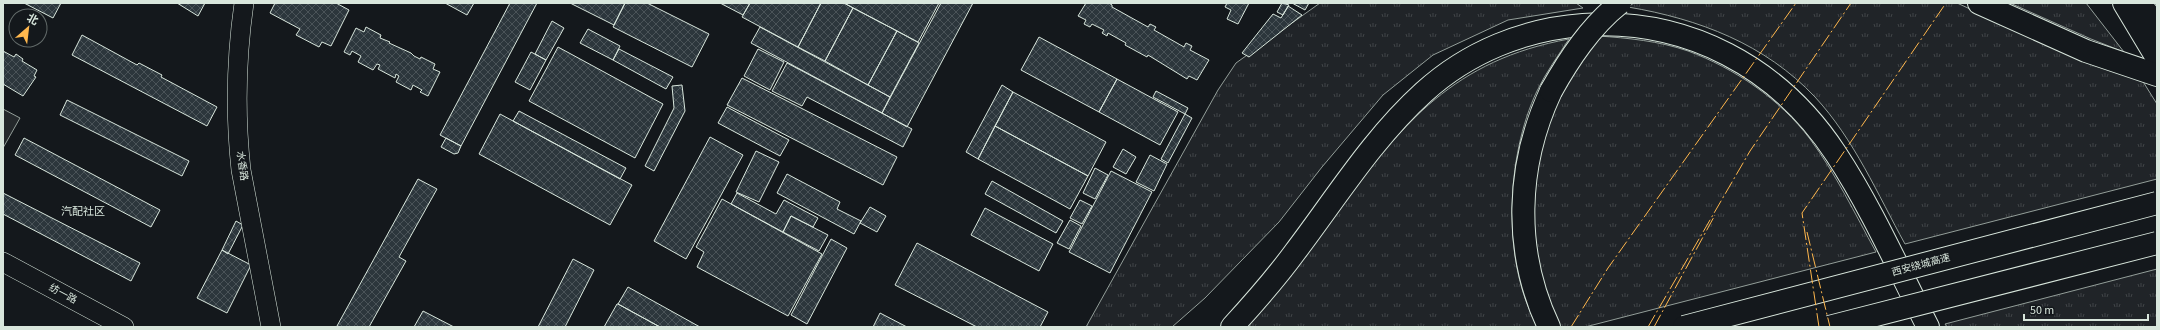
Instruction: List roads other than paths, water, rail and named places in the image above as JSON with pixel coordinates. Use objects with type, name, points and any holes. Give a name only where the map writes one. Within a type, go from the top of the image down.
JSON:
[{"type":"main road","points":[[1549,327],[1530,273],[1525,248],[1523,216],[1524,184],[1530,153],[1537,126],[1552,91],[1580,46],[1603,19],[1620,3]]},
{"type":"main road","points":[[1979,3],[2086,52],[2157,75]]},
{"type":"main road","points":[[2124,3],[2157,58]]},
{"type":"main road","points":[[2139,3],[2157,25]]},
{"type":"main road","points":[[1232,327],[1296,252],[1386,132],[1412,103],[1438,80],[1466,61],[1519,37],[1560,26],[1607,23],[1627,24],[1668,32],[1706,44],[1751,67],[1767,78],[1784,93],[1814,124],[1836,153],[1863,201],[1928,327]]},
{"type":"main road","name":"西安绕城高速","points":[[1684,327],[2157,203]]},
{"type":"main road","points":[[1829,327],[2157,243]]},
{"type":"street","name":"水香路","points":[[244,3],[237,66],[239,146],[241,170],[271,327]]},
{"type":"street","name":"纺一路","points":[[3,262],[124,327]]},
{"type":"district","name":"汽配社区","points":[[83,211]]}]
